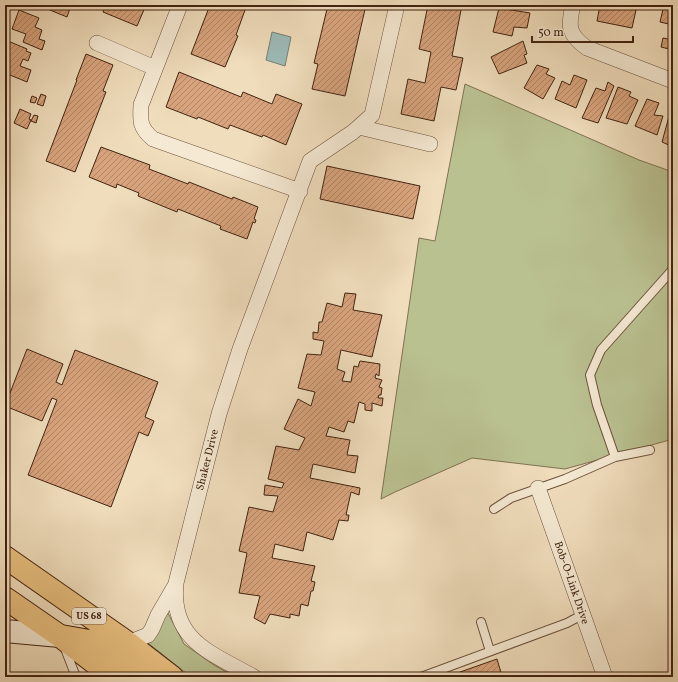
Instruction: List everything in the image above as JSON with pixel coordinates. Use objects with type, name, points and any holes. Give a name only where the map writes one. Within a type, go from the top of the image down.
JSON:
[{"type":"main road","name":"US 68","points":[[5,557],[128,643],[172,677]]},
{"type":"main road","points":[[5,598],[60,636],[113,677]]},
{"type":"main road","points":[[5,631],[60,636],[95,642],[145,677]]},
{"type":"street","points":[[180,5],[141,105],[140,119],[144,131],[154,139],[300,191]]},
{"type":"street","name":"Shaker Drive","points":[[254,677],[194,642],[180,621],[176,608],[176,583],[219,414],[240,348],[292,213],[310,161],[359,127],[372,115],[397,5]]},
{"type":"street","points":[[573,5],[570,27],[573,35],[579,42],[587,48],[673,81]]},
{"type":"street","points":[[97,43],[156,68]]},
{"type":"street","points":[[359,127],[430,144]]},
{"type":"street","name":"Bob-O-Link Drive","points":[[538,488],[605,677]]},
{"type":"street","points":[[128,643],[148,634],[152,629],[176,583]]},
{"type":"lane","points":[[615,457],[597,405],[590,375],[601,350],[673,269]]},
{"type":"lane","points":[[494,509],[511,498],[565,479],[615,457],[650,450]]},
{"type":"lane","points":[[421,677],[582,615]]},
{"type":"lane","points":[[481,622],[490,651]]},
{"type":"lane","points":[[60,636],[76,677]]},
{"type":"green space","points":[[465,84],[639,160],[673,172],[673,439],[565,469],[472,458],[381,499],[419,238],[435,241]]},
{"type":"green space","points":[[168,613],[184,644],[214,665],[235,677],[191,677],[148,643]]},
{"type":"water","points":[[272,32],[291,37],[285,66],[266,60]]},
{"type":"building","points":[[46,5],[62,5],[70,8],[67,17],[45,8]]},
{"type":"building","points":[[106,5],[146,5],[137,26],[103,12]]},
{"type":"building","points":[[210,5],[233,5],[245,10],[236,35],[238,36],[225,67],[191,54]]},
{"type":"building","points":[[328,5],[366,5],[345,96],[312,89],[318,64],[314,63]]},
{"type":"building","points":[[428,5],[462,5],[452,56],[463,58],[456,90],[441,87],[434,121],[401,114],[408,79],[425,83],[431,52],[419,49]]},
{"type":"building","points":[[600,5],[615,5],[636,10],[632,28],[597,21]]},
{"type":"building","points":[[664,5],[673,7],[673,25],[660,22]]},
{"type":"building","points":[[499,8],[530,13],[527,28],[514,27],[512,36],[493,32]]},
{"type":"building","points":[[19,10],[39,18],[35,27],[42,30],[39,39],[45,41],[42,50],[23,42],[26,34],[12,29]]},
{"type":"building","points":[[663,38],[673,40],[673,50],[661,47]]},
{"type":"building","points":[[8,41],[27,49],[26,51],[31,53],[28,61],[23,59],[20,66],[31,70],[27,82],[5,73],[5,47]]},
{"type":"building","points":[[523,41],[527,54],[524,55],[527,63],[499,74],[491,57]]},
{"type":"building","points":[[86,54],[113,65],[103,91],[106,92],[75,172],[46,161]]},
{"type":"building","points":[[537,65],[549,69],[546,74],[555,78],[543,99],[524,88]]},
{"type":"building","points":[[179,72],[241,97],[243,92],[272,104],[276,94],[302,104],[286,145],[263,135],[262,137],[230,125],[228,129],[198,117],[197,119],[166,107]]},
{"type":"building","points":[[574,75],[587,80],[576,108],[555,99],[562,81],[570,85]]},
{"type":"building","points":[[5,82],[9,84],[5,95]]},
{"type":"building","points":[[608,82],[614,86],[598,123],[582,118],[596,88],[605,91]]},
{"type":"building","points":[[618,87],[631,92],[629,96],[638,100],[627,124],[606,118]]},
{"type":"building","points":[[41,94],[46,96],[43,106],[37,104]]},
{"type":"building","points":[[32,96],[37,98],[35,103],[30,102]]},
{"type":"building","points":[[647,99],[659,103],[654,115],[663,116],[657,135],[635,126]]},
{"type":"building","points":[[20,109],[31,114],[29,119],[31,120],[27,129],[14,123]]},
{"type":"building","points":[[671,109],[673,110],[673,147],[662,142]]},
{"type":"building","points":[[34,115],[38,116],[36,123],[31,121]]},
{"type":"building","points":[[101,147],[150,165],[149,169],[188,184],[189,182],[232,199],[233,197],[258,207],[254,219],[256,220],[255,223],[253,222],[247,239],[220,229],[221,226],[178,209],[177,212],[138,196],[139,193],[117,184],[116,188],[89,177]]},
{"type":"building","points":[[327,166],[420,186],[413,219],[320,199]]},
{"type":"building","points":[[5,192],[9,194],[7,201],[5,200]]},
{"type":"building","points":[[345,293],[356,294],[353,310],[382,315],[372,357],[341,350],[337,369],[345,372],[342,381],[351,382],[354,366],[358,367],[360,361],[380,364],[379,376],[376,374],[375,378],[382,380],[379,387],[382,388],[381,395],[379,395],[378,398],[383,398],[382,406],[372,403],[372,411],[365,410],[365,404],[359,402],[354,423],[348,421],[344,432],[329,427],[326,436],[350,440],[347,455],[358,456],[355,473],[313,464],[310,478],[360,488],[359,495],[351,492],[346,515],[349,515],[348,521],[339,520],[333,540],[307,532],[303,551],[275,544],[272,558],[315,566],[311,581],[315,582],[313,591],[311,591],[308,606],[301,604],[299,616],[290,614],[290,618],[270,614],[265,624],[254,618],[260,596],[239,593],[247,553],[239,551],[249,507],[273,512],[278,496],[264,495],[265,485],[282,488],[284,483],[268,479],[276,446],[299,450],[305,438],[284,429],[298,399],[311,406],[315,392],[298,388],[307,354],[321,355],[324,341],[313,339],[313,332],[318,333],[319,322],[322,322],[327,303],[342,307]]},
{"type":"building","points":[[27,349],[63,364],[56,382],[62,385],[75,350],[158,382],[145,417],[154,421],[148,436],[139,432],[111,507],[28,475],[57,400],[52,398],[42,421],[5,406]]},
{"type":"building","points":[[497,659],[502,676],[508,674],[509,677],[446,677]]}]
